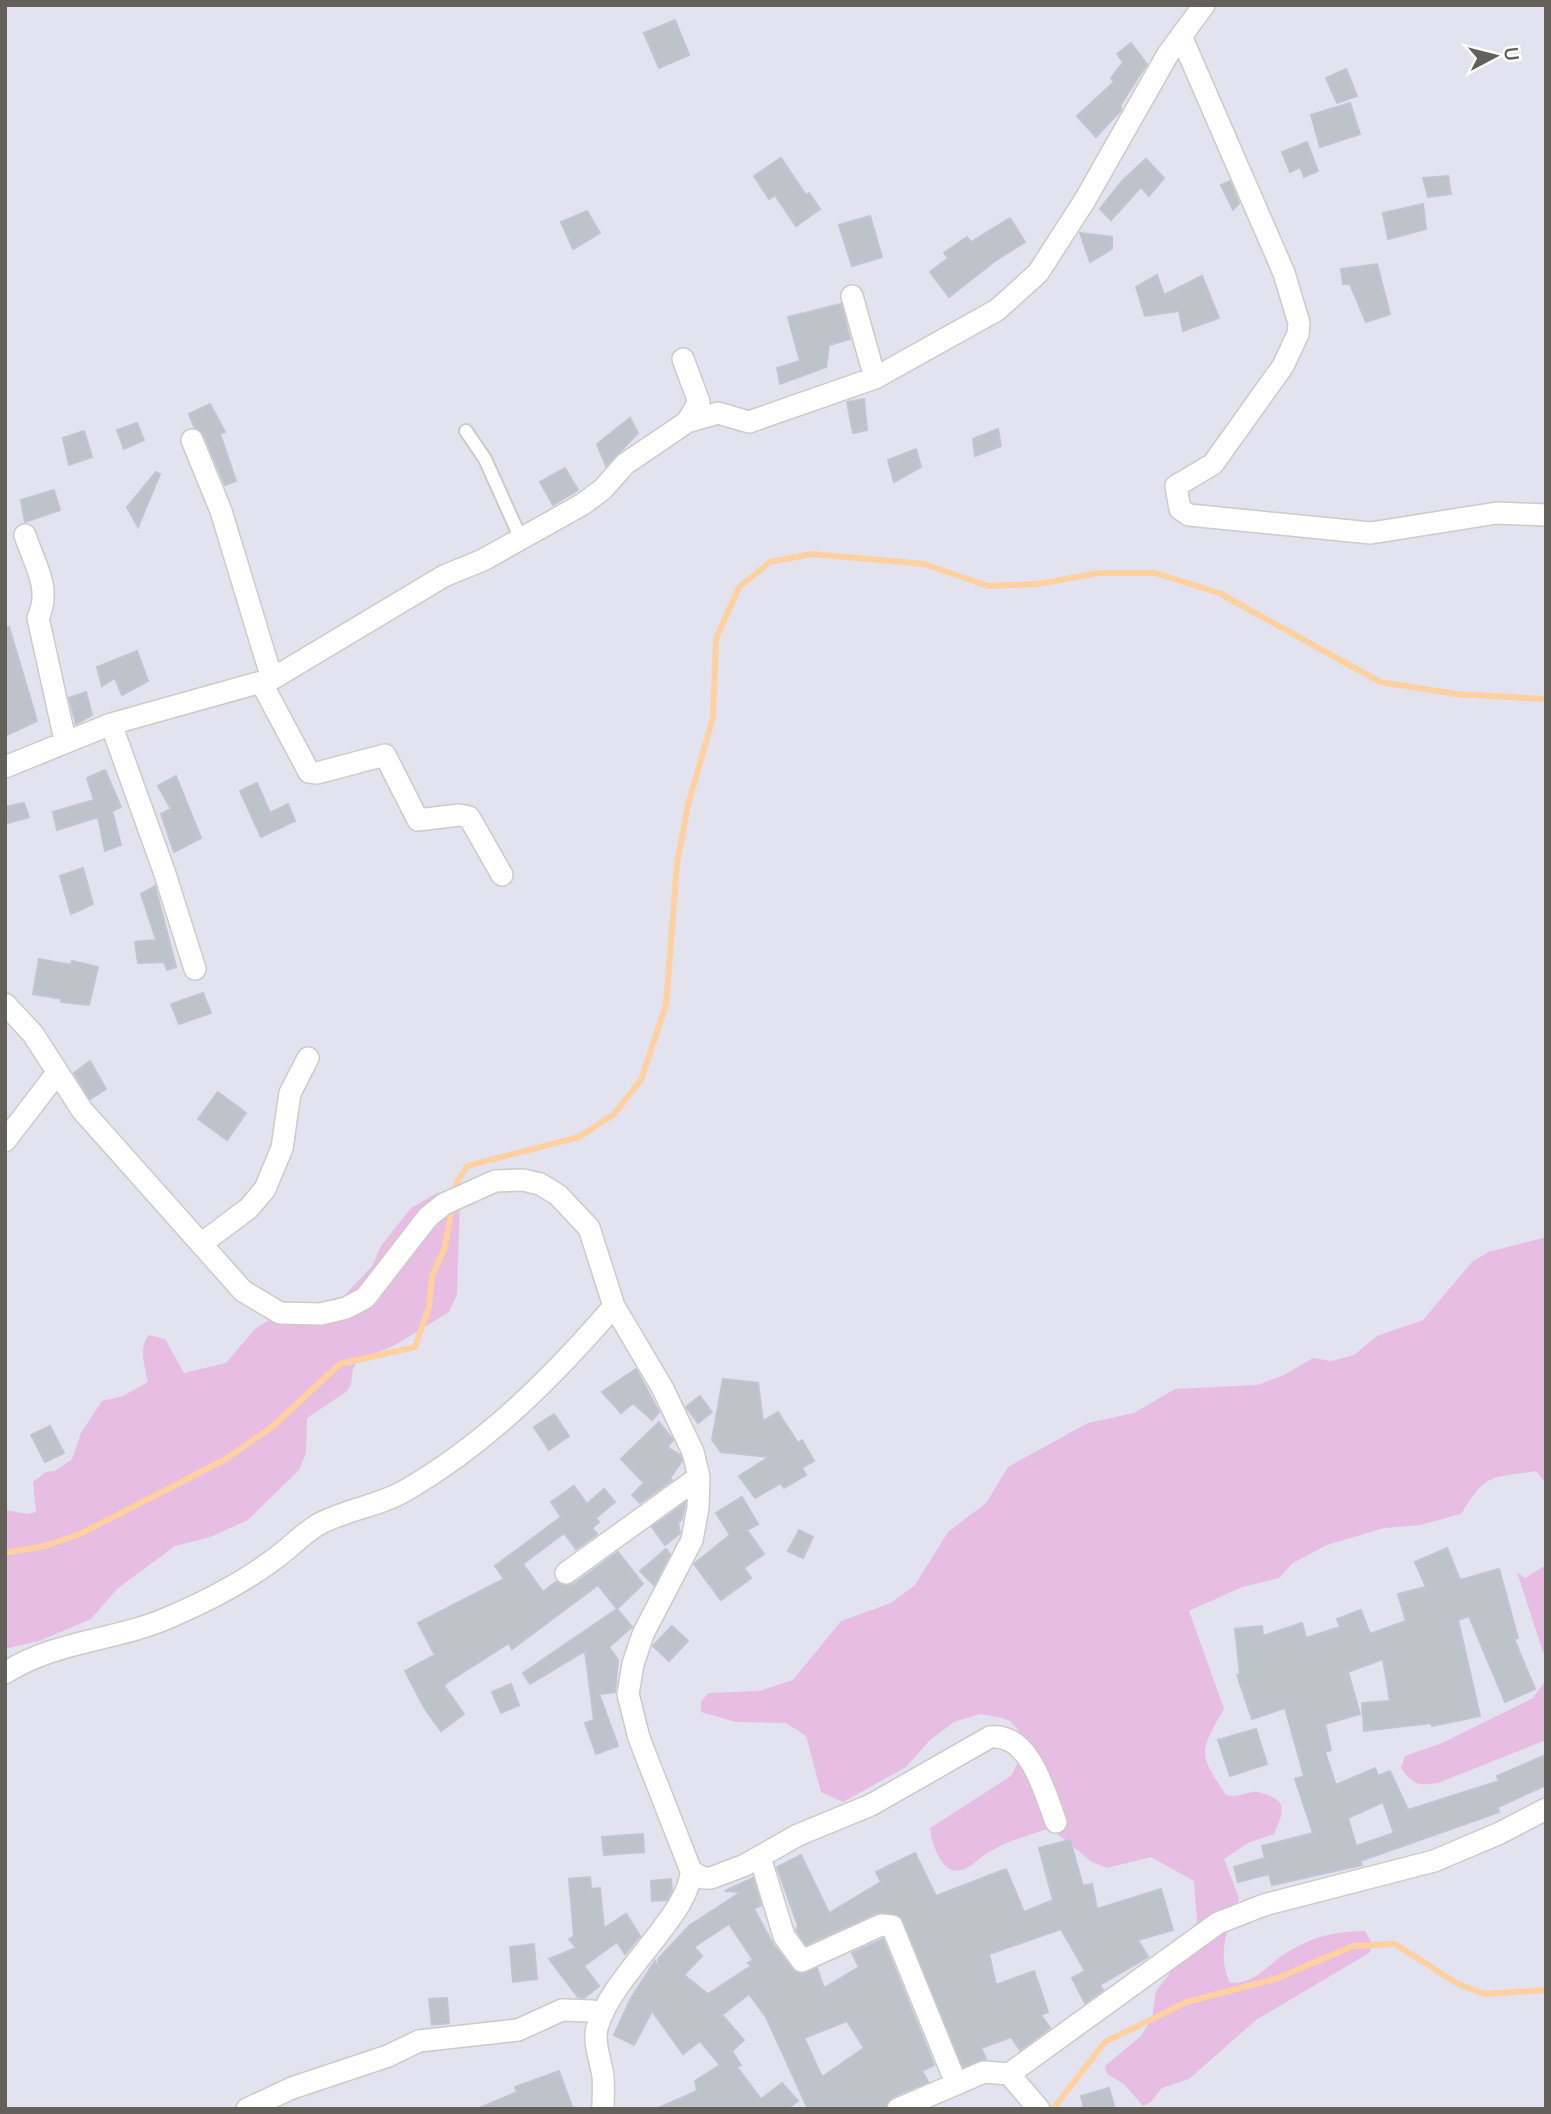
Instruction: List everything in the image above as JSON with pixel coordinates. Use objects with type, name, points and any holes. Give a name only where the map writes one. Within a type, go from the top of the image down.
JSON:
[{"type":"street","points":[[5,767],[65,740],[111,724],[267,682],[444,576],[521,540],[583,504],[603,489],[625,464],[687,422],[718,413],[749,422],[875,378],[997,310],[1038,273],[1085,200],[1181,36],[1204,5]]},
{"type":"street","points":[[1181,36],[1284,273],[1299,323],[1298,334],[1283,366],[1213,464],[1176,486],[1180,509],[1189,515],[1371,533],[1497,513],[1546,515]]},
{"type":"street","points":[[852,296],[875,378]]},
{"type":"street","points":[[683,359],[699,402],[687,422]]},
{"type":"street","points":[[192,440],[221,511],[267,682],[309,772],[317,773],[384,755],[418,820],[425,822],[459,815],[469,817],[502,875]]},
{"type":"street","points":[[25,535],[45,586],[44,603],[38,618],[65,740]]},
{"type":"street","points":[[111,724],[164,871],[195,969]]},
{"type":"street","points":[[5,1004],[33,1034],[82,1110],[243,1291],[258,1303],[280,1314],[321,1314],[346,1308],[365,1298],[421,1225],[444,1204],[495,1181],[523,1180],[540,1184],[566,1203],[589,1228],[614,1306],[663,1389],[693,1452],[699,1478],[698,1508],[692,1540],[643,1633],[633,1664],[628,1694],[639,1738],[691,1871],[691,1880],[682,1899],[631,1967],[601,2014],[595,2032],[603,2080],[603,2109]]},
{"type":"street","points":[[201,1244],[249,1208],[265,1189],[282,1149],[290,1093],[308,1058]]},
{"type":"street","points":[[5,1141],[57,1073]]},
{"type":"street","points":[[5,1673],[25,1661],[62,1646],[157,1623],[274,1560],[318,1525],[407,1490],[465,1451],[508,1416],[572,1355],[614,1306]]},
{"type":"street","points":[[566,1573],[699,1478]]},
{"type":"street","points":[[691,1871],[703,1878],[711,1878],[760,1857],[798,1835],[871,1805],[956,1754],[998,1736],[1018,1745],[1038,1775],[1056,1822]]},
{"type":"street","points":[[898,2109],[984,2072],[1009,2074],[1218,1923],[1264,1905],[1434,1861],[1500,1833],[1546,1809]]},
{"type":"street","points":[[760,1857],[784,1936],[802,1961],[881,1925],[892,1926],[956,2083]]},
{"type":"street","points":[[247,2109],[292,2088],[388,2056],[419,2040],[525,2029],[562,2010],[601,2014]]},
{"type":"street","points":[[1009,2074],[1039,2109]]},
{"type":"lane","points":[[466,431],[485,459],[521,540]]},
{"type":"shaded area","points":[[437,1193],[455,1194],[460,1201],[457,1294],[449,1312],[395,1345],[358,1361],[353,1368],[351,1385],[346,1392],[307,1418],[306,1453],[299,1470],[248,1520],[210,1537],[175,1546],[117,1589],[91,1619],[39,1641],[5,1649],[5,1510],[28,1514],[36,1512],[33,1482],[72,1459],[81,1433],[102,1401],[123,1396],[148,1382],[143,1351],[149,1335],[165,1339],[184,1373],[226,1363],[255,1329],[289,1307],[322,1305],[342,1298],[372,1266],[381,1246],[411,1208]]},
{"type":"shaded area","points":[[1546,1237],[1546,1484],[1536,1471],[1498,1477],[1477,1491],[1461,1514],[1420,1525],[1384,1528],[1327,1545],[1293,1563],[1279,1578],[1242,1587],[1189,1611],[1224,1709],[1206,1744],[1206,1761],[1210,1770],[1226,1795],[1260,1792],[1276,1799],[1282,1807],[1274,1834],[1248,1843],[1224,1859],[1239,1898],[1225,1940],[1224,1961],[1230,1983],[1248,1980],[1291,1950],[1327,1935],[1365,1931],[1373,1945],[1369,1953],[1256,2020],[1189,2079],[1162,2088],[1151,2102],[1143,2106],[1124,2084],[1107,2074],[1105,2066],[1141,2036],[1152,2018],[1156,1991],[1174,1968],[1197,1921],[1194,1881],[1151,1857],[1107,1868],[1092,1862],[1050,1828],[996,1848],[959,1871],[945,1866],[936,1852],[930,1828],[1011,1776],[1029,1742],[1010,1721],[980,1714],[954,1722],[930,1740],[906,1767],[843,1802],[821,1792],[806,1736],[786,1723],[736,1722],[701,1712],[701,1702],[708,1693],[760,1691],[793,1680],[841,1621],[891,1603],[915,1585],[948,1532],[986,1503],[1008,1467],[1088,1423],[1134,1413],[1175,1389],[1257,1385],[1284,1375],[1313,1358],[1331,1361],[1354,1355],[1377,1336],[1423,1320],[1472,1262],[1488,1252]]},
{"type":"shaded area","points":[[1546,1565],[1546,1661],[1517,1572],[1525,1578]]},
{"type":"shaded area","points":[[1546,1680],[1546,1740],[1438,1783],[1416,1783],[1401,1768],[1405,1756],[1442,1743],[1533,1698]]},
{"type":"building","points":[[675,20],[689,55],[659,68],[644,33]]},
{"type":"building","points":[[1131,43],[1147,64],[1121,104],[1121,110],[1096,137],[1077,116],[1114,82],[1111,78],[1123,62],[1117,54]]},
{"type":"building","points":[[1346,69],[1357,96],[1337,103],[1326,78]]},
{"type":"building","points":[[1350,103],[1360,134],[1320,147],[1311,115]]},
{"type":"building","points":[[1307,142],[1318,171],[1304,177],[1300,167],[1290,172],[1282,152]]},
{"type":"building","points":[[781,158],[806,195],[809,193],[820,209],[796,226],[775,195],[769,199],[754,176]]},
{"type":"building","points":[[1146,159],[1164,178],[1149,196],[1141,187],[1111,220],[1100,209],[1122,181]]},
{"type":"building","points":[[1448,176],[1451,194],[1428,197],[1423,178]]},
{"type":"building","points":[[1230,181],[1239,203],[1233,210],[1221,185]]},
{"type":"building","points":[[1423,204],[1426,229],[1388,239],[1383,213]]},
{"type":"building","points":[[587,211],[600,233],[573,249],[561,222]]},
{"type":"building","points":[[870,216],[882,257],[852,266],[839,225]]},
{"type":"building","points":[[1010,218],[1025,242],[995,261],[949,297],[930,272],[948,258],[944,253],[967,237],[971,242]]},
{"type":"building","points":[[1080,233],[1112,237],[1112,249],[1090,262]]},
{"type":"building","points":[[1377,264],[1390,314],[1366,322],[1350,284],[1343,284],[1341,269]]},
{"type":"building","points":[[1157,275],[1164,295],[1202,276],[1219,318],[1183,331],[1179,311],[1145,316],[1136,287]]},
{"type":"building","points":[[841,304],[850,339],[829,345],[826,367],[780,384],[777,368],[800,361],[788,317]]},
{"type":"building","points":[[864,399],[867,430],[853,433],[847,402]]},
{"type":"building","points":[[210,404],[225,432],[220,434],[236,481],[225,485],[204,435],[194,427],[189,414]]},
{"type":"building","points":[[630,418],[638,433],[606,466],[597,444]]},
{"type":"building","points":[[137,423],[144,440],[124,449],[117,430]]},
{"type":"building","points":[[998,429],[1001,446],[975,456],[973,439]]},
{"type":"building","points":[[84,431],[92,457],[69,465],[63,438]]},
{"type":"building","points":[[916,449],[921,467],[894,482],[888,460]]},
{"type":"building","points":[[565,468],[578,490],[553,505],[540,482]]},
{"type":"building","points":[[156,472],[160,474],[138,527],[127,507]]},
{"type":"building","points":[[54,490],[60,510],[25,522],[21,500]]},
{"type":"building","points":[[9,627],[37,721],[5,736],[5,628]]},
{"type":"building","points":[[137,651],[148,681],[122,695],[115,678],[102,686],[97,667]]},
{"type":"building","points":[[86,692],[92,715],[76,724],[69,698]]},
{"type":"building","points":[[105,770],[121,807],[112,811],[121,845],[105,851],[98,817],[57,830],[53,812],[94,800],[87,778]]},
{"type":"building","points":[[176,776],[201,838],[174,852],[161,814],[171,809],[158,786]]},
{"type":"building","points":[[257,783],[270,813],[288,804],[295,821],[261,837],[240,791]]},
{"type":"building","points":[[24,803],[29,817],[5,824],[5,807]]},
{"type":"building","points":[[83,868],[93,904],[71,914],[60,876]]},
{"type":"building","points":[[155,886],[176,967],[167,970],[164,962],[138,963],[135,942],[156,940],[141,894]]},
{"type":"building","points":[[39,959],[71,965],[72,961],[98,967],[89,1005],[61,1002],[62,999],[33,994]]},
{"type":"building","points":[[203,993],[211,1013],[179,1024],[171,1004]]},
{"type":"building","points":[[90,1061],[106,1089],[90,1099],[74,1073]]},
{"type":"building","points":[[218,1092],[246,1113],[227,1140],[198,1119]]},
{"type":"building","points":[[636,1369],[659,1412],[652,1420],[633,1403],[621,1413],[602,1392]]},
{"type":"building","points":[[723,1379],[758,1383],[763,1421],[778,1412],[798,1443],[802,1440],[814,1461],[802,1468],[806,1475],[784,1488],[781,1483],[755,1498],[739,1476],[769,1457],[721,1452],[712,1440]]},
{"type":"building","points":[[700,1396],[712,1412],[698,1423],[686,1407]]},
{"type":"building","points":[[554,1414],[569,1436],[549,1450],[534,1427]]},
{"type":"building","points":[[659,1422],[673,1440],[667,1447],[680,1455],[682,1461],[670,1478],[672,1480],[640,1503],[632,1495],[644,1483],[621,1459]]},
{"type":"building","points":[[50,1426],[64,1453],[45,1462],[31,1435]]},
{"type":"building","points":[[574,1486],[587,1504],[604,1489],[615,1502],[596,1518],[599,1522],[592,1528],[597,1534],[576,1549],[564,1533],[523,1564],[543,1592],[556,1582],[567,1586],[574,1584],[618,1552],[643,1584],[617,1609],[598,1585],[512,1649],[509,1643],[448,1682],[444,1686],[464,1714],[441,1731],[425,1709],[405,1671],[435,1655],[418,1623],[504,1579],[495,1566],[561,1517],[551,1502]]},
{"type":"building","points":[[742,1497],[758,1524],[747,1530],[764,1554],[744,1568],[751,1578],[721,1600],[694,1564],[730,1535],[716,1513]]},
{"type":"building","points":[[685,1503],[682,1519],[678,1523],[680,1533],[665,1545],[652,1527]]},
{"type":"building","points":[[799,1530],[813,1537],[803,1558],[788,1551]]},
{"type":"building","points":[[1447,1548],[1460,1580],[1499,1569],[1518,1638],[1514,1639],[1535,1689],[1505,1702],[1469,1616],[1458,1620],[1480,1716],[1432,1726],[1431,1723],[1364,1731],[1362,1703],[1390,1701],[1383,1659],[1348,1672],[1360,1714],[1325,1724],[1331,1750],[1325,1752],[1336,1785],[1375,1768],[1378,1776],[1390,1771],[1408,1810],[1499,1781],[1497,1776],[1546,1755],[1546,1785],[1498,1807],[1499,1812],[1360,1861],[1362,1865],[1272,1885],[1269,1874],[1238,1882],[1234,1867],[1265,1858],[1262,1846],[1313,1833],[1295,1779],[1304,1776],[1285,1708],[1252,1719],[1237,1675],[1240,1674],[1235,1629],[1262,1626],[1263,1636],[1302,1623],[1306,1638],[1340,1627],[1337,1619],[1361,1610],[1370,1634],[1406,1621],[1398,1594],[1426,1587],[1415,1562]],"holes":[[[1383,1802],[1394,1833],[1356,1846],[1348,1818]]]},
{"type":"building","points":[[666,1549],[670,1554],[654,1585],[640,1571]]},
{"type":"building","points":[[617,1609],[632,1627],[609,1647],[618,1660],[615,1692],[599,1694],[618,1746],[596,1754],[585,1723],[594,1720],[585,1651],[530,1684],[523,1673]]},
{"type":"building","points":[[672,1626],[688,1641],[669,1661],[653,1646]]},
{"type":"building","points":[[511,1684],[519,1705],[501,1713],[492,1692]]},
{"type":"building","points":[[1256,1729],[1267,1764],[1230,1776],[1218,1740]]},
{"type":"building","points":[[643,1834],[644,1852],[604,1855],[602,1837]]},
{"type":"building","points":[[1070,1840],[1083,1886],[1092,1884],[1097,1909],[1161,1889],[1173,1930],[1138,1940],[1148,1957],[1100,1985],[1103,1990],[1085,2003],[1072,1978],[1085,1971],[1061,1929],[989,1954],[996,1985],[1034,1971],[1048,2012],[1041,2015],[1050,2028],[1020,2050],[1011,2037],[981,2048],[986,2059],[963,2067],[900,1916],[876,1913],[806,1945],[796,1930],[798,1926],[777,1867],[801,1855],[829,1913],[881,1882],[876,1872],[915,1853],[936,1896],[1006,1869],[1024,1912],[1053,1900],[1039,1848]]},
{"type":"building","points":[[590,1877],[591,1889],[600,1888],[604,1928],[626,1914],[640,1936],[625,1954],[617,1942],[584,1966],[599,1986],[584,1998],[578,1997],[549,1959],[576,1948],[569,1939],[574,1936],[569,1879]]},
{"type":"building","points":[[753,1878],[761,1905],[754,1909],[773,1944],[795,1972],[802,1974],[817,1968],[824,1988],[859,1967],[852,1953],[883,1939],[934,2065],[922,2071],[928,2082],[892,2097],[885,2109],[808,2109],[766,2017],[749,1994],[722,2015],[744,2040],[732,2051],[741,2065],[737,2067],[761,2099],[782,2083],[798,2101],[787,2109],[656,2109],[697,2091],[695,2081],[720,2065],[700,2041],[683,2054],[652,2011],[634,2045],[614,2035],[631,1998],[655,1961],[659,1968],[658,1959],[689,1926],[741,1892],[725,1891]],"holes":[[[729,1924],[753,1960],[748,1963],[751,1966],[708,1994],[684,1975],[702,1956],[694,1947]],[[847,2021],[864,2048],[822,2077],[804,2038]]]},
{"type":"building","points":[[671,1879],[672,1890],[667,1900],[652,1901],[651,1881]]},
{"type":"building","points":[[534,1944],[537,1979],[513,1982],[510,1947]]},
{"type":"building","points":[[447,1998],[449,2023],[432,2025],[429,1999]]},
{"type":"building","points":[[559,2071],[573,2109],[477,2109],[517,2092],[515,2087]]},
{"type":"building","points":[[1109,2088],[1115,2109],[1084,2109],[1081,2096]]},
{"type":"waterway","points":[[454,1195],[457,1182],[467,1166],[579,1137],[614,1114],[641,1080],[666,1005],[677,864],[688,805],[713,717],[716,639],[739,587],[770,562],[811,554],[924,564],[988,586],[1038,584],[1098,573],[1155,573],[1219,593],[1380,682],[1456,694],[1546,699]]},
{"type":"waterway","points":[[5,1553],[45,1546],[80,1534],[226,1459],[273,1426],[340,1364],[415,1347],[429,1307],[432,1276],[445,1247],[452,1206]]},
{"type":"waterway","points":[[1053,2109],[1105,2042],[1187,2002],[1278,1978],[1353,1946],[1395,1944],[1458,1984],[1485,1994],[1546,1990]]}]
